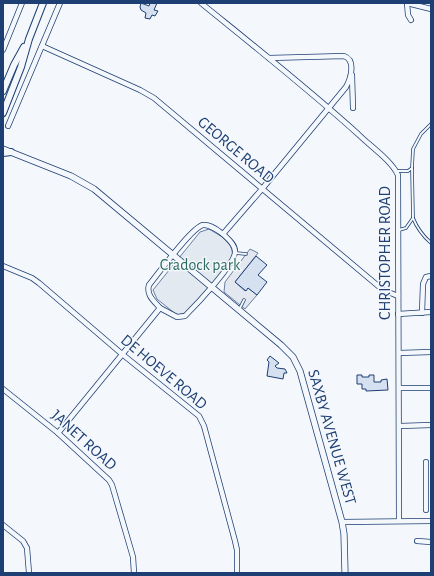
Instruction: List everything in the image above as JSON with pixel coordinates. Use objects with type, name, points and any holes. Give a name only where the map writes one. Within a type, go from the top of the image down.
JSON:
[{"type":"main road","points":[[3,113],[43,3]]},
{"type":"main road","points":[[3,91],[14,65],[29,39]]},
{"type":"main road","points":[[3,153],[11,152]]},
{"type":"street","points":[[3,50],[22,3]]},
{"type":"street","points":[[8,126],[60,3]]},
{"type":"street","name":"CHRISTOPHER ROAD","points":[[201,3],[269,58],[328,109],[391,165],[398,175],[398,353],[400,426],[399,520]]},
{"type":"street","points":[[411,20],[408,15],[408,3],[431,9]]},
{"type":"street","name":"GEORGE ROAD","points":[[42,46],[148,94],[383,290],[398,296]]},
{"type":"street","points":[[269,58],[346,56],[351,67],[353,83],[353,108]]},
{"type":"street","points":[[223,234],[346,87],[350,77],[351,67]]},
{"type":"street","name":"SAXBY AVENUE WEST","points":[[3,149],[71,176],[89,186],[239,309],[281,345],[296,362],[300,371],[342,522],[344,534],[345,573]]},
{"type":"street","points":[[208,225],[223,234],[234,246],[236,253],[234,259],[185,316],[177,317],[160,308],[150,298],[148,289],[149,285],[173,255],[195,230],[200,226],[208,225]]},
{"type":"street","name":"DE HOEVE ROAD","points":[[3,266],[36,281],[202,420],[237,550],[236,573]]},
{"type":"street","points":[[422,313],[423,284],[426,277],[431,276]]},
{"type":"street","points":[[58,433],[160,308]]},
{"type":"street","points":[[398,314],[431,312]]},
{"type":"street","points":[[398,353],[431,352]]},
{"type":"street","points":[[399,388],[431,388]]},
{"type":"street","name":"JANET ROAD","points":[[3,389],[58,433],[111,482],[133,557],[134,573]]},
{"type":"street","points":[[400,426],[431,425]]},
{"type":"street","points":[[426,462],[429,484],[426,510]]},
{"type":"street","points":[[342,522],[399,520],[431,521]]},
{"type":"street","points":[[3,525],[26,545],[28,550],[29,573]]},
{"type":"street","points":[[417,541],[431,542]]},
{"type":"lane","points":[[431,124],[425,129],[416,142],[412,154],[414,218],[416,226],[431,243]]},
{"type":"lane","points":[[396,172],[408,171],[412,168]]},
{"type":"lane","points":[[399,230],[406,228],[414,218]]},
{"type":"lane","points":[[236,253],[246,254]]},
{"type":"lane","points":[[239,309],[244,300]]},
{"type":"green space","name":"Cradock park","points":[[209,229],[229,244],[232,249],[232,260],[187,313],[177,315],[157,299],[153,290],[200,232]]},
{"type":"shaded area","points":[[250,249],[258,253],[235,282],[245,291],[248,288],[257,295],[245,309],[224,292],[225,282]]},
{"type":"building","points":[[141,3],[149,6],[150,3],[157,3],[154,10],[158,11],[155,16],[152,15],[150,19],[145,18],[146,13],[141,10]]},
{"type":"building","points":[[256,256],[267,265],[258,275],[267,282],[257,295],[248,288],[246,291],[235,282]]},
{"type":"building","points":[[270,356],[279,363],[275,366],[277,368],[285,369],[287,373],[284,373],[283,379],[267,376],[269,362],[267,360]]},
{"type":"building","points":[[357,375],[369,377],[369,375],[374,375],[374,382],[381,382],[381,380],[387,379],[388,390],[366,391],[366,389],[362,389],[362,384],[357,384]]}]
